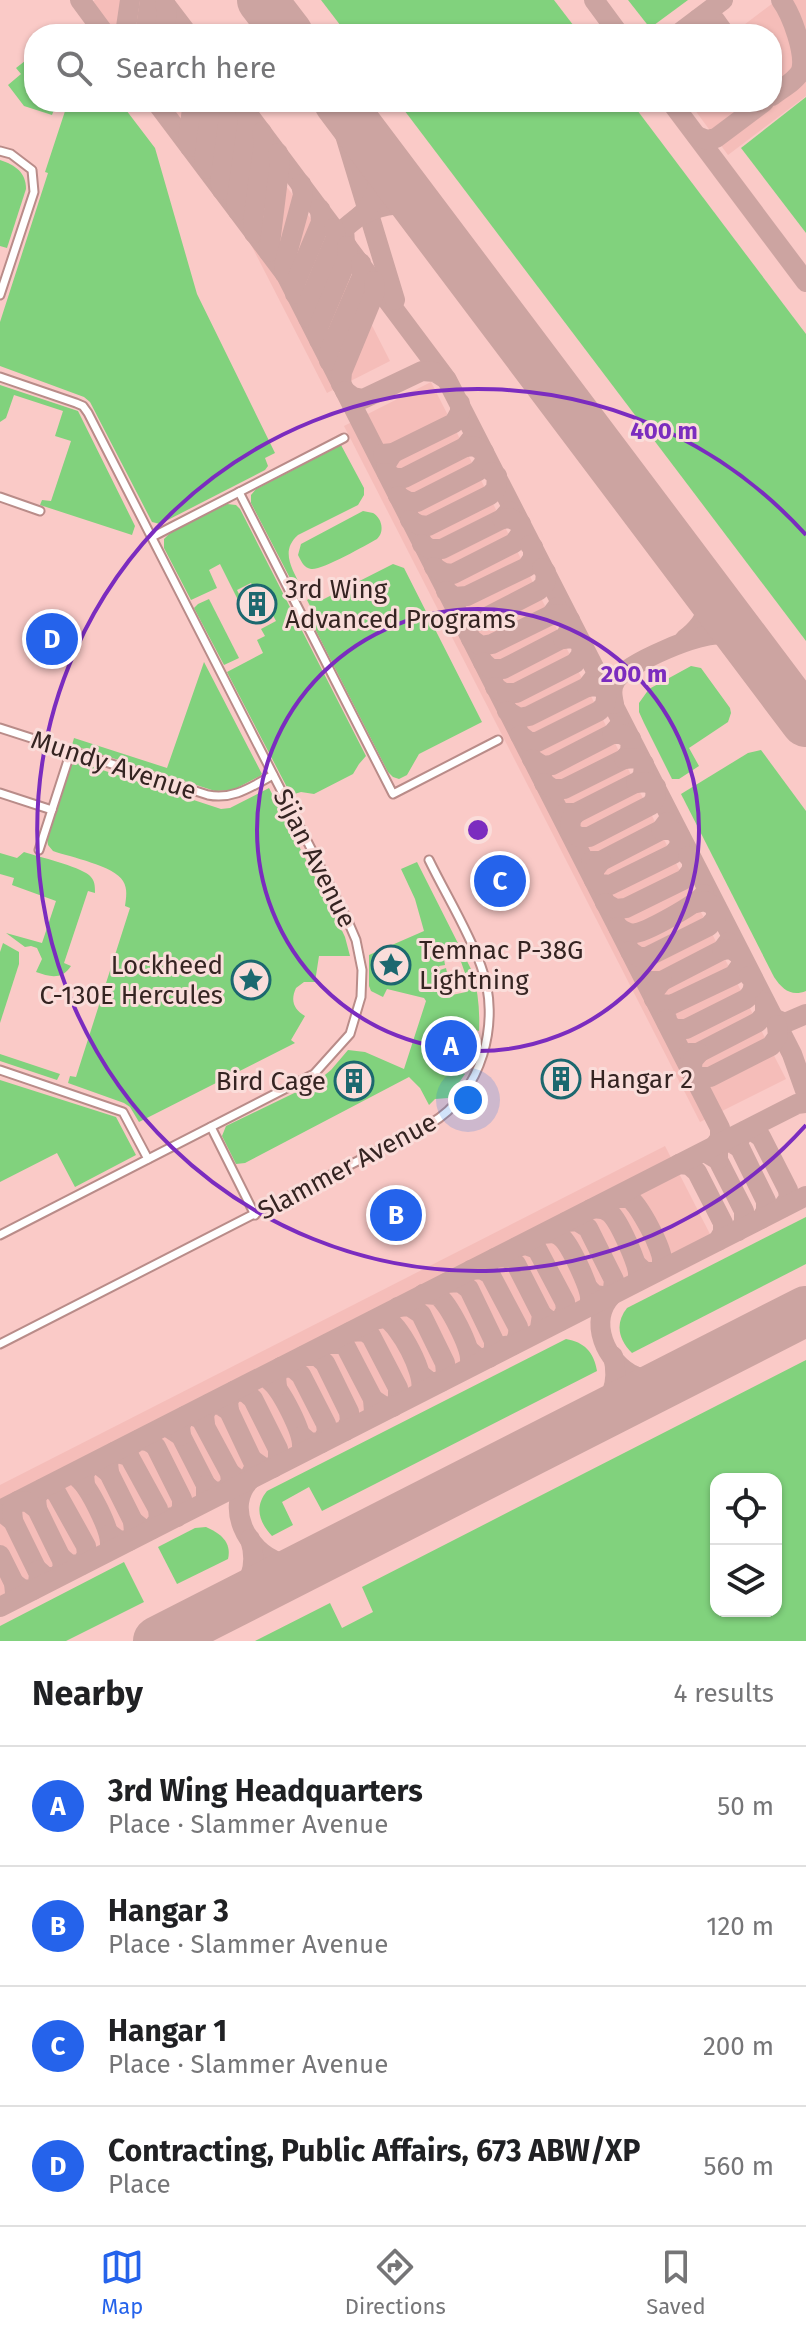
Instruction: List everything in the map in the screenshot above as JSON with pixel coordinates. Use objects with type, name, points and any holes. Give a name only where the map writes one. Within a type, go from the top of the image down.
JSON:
[{"type":"street","points":[[0,151],[11,154],[32,170],[34,192],[0,295]]},
{"type":"street","points":[[0,258],[11,261]]},
{"type":"street","name":"Sijan Avenue","points":[[0,377],[76,403],[88,413],[356,940],[362,970],[361,997],[350,1034],[314,1074],[0,1235]]},
{"type":"street","points":[[152,537],[344,438]]},
{"type":"street","points":[[239,492],[393,794],[498,740]]},
{"type":"street","points":[[0,497],[40,511]]},
{"type":"street","name":"Mundy Avenue","points":[[0,728],[222,798],[235,795],[273,775]]},
{"type":"street","points":[[39,850],[71,751]]},
{"type":"street","points":[[0,793],[52,810]]},
{"type":"street","name":"Slammer Avenue","points":[[0,1344],[442,1117],[458,1101],[478,1069],[486,1044],[489,1014],[482,967],[429,860]]},
{"type":"street","points":[[0,1070],[123,1112],[148,1159]]},
{"type":"street","points":[[211,1127],[255,1215]]},
{"type":"shaded area","points":[[95,0],[146,0],[164,24],[86,24],[78,13]]},
{"type":"shaded area","points":[[777,0],[806,0],[806,96],[728,155],[696,112],[782,112],[782,24],[745,24]]},
{"type":"shaded area","points":[[153,112],[231,112],[332,247],[390,361],[327,393],[245,233]]},
{"type":"shaded area","points":[[431,382],[786,1079],[700,1122],[344,426]]},
{"type":"shaded area","points":[[665,1146],[712,1238],[0,1600],[0,1485]]},
{"type":"green space","points":[[321,0],[554,0],[572,24],[339,24]]},
{"type":"green space","points":[[628,0],[688,0],[655,24],[647,24]]},
{"type":"green space","points":[[24,62],[24,106],[8,85],[21,74],[16,68]]},
{"type":"green space","points":[[806,97],[806,233],[741,148]]},
{"type":"green space","points":[[65,112],[128,112],[155,148],[197,294],[275,453],[265,458],[268,466],[265,470],[160,524],[152,522],[90,402],[84,397],[0,366],[0,322],[48,173],[45,172]]},
{"type":"green space","points":[[406,112],[639,112],[806,334],[806,641]]},
{"type":"green space","points":[[0,160],[19,170],[26,189],[7,248],[0,246]]},
{"type":"green space","points":[[0,385],[78,411],[135,526],[132,535],[40,505],[42,500],[51,501],[71,441],[55,436],[63,411],[14,395],[6,418],[0,422]]},
{"type":"green space","points":[[341,445],[364,488],[364,495],[358,505],[298,535],[293,541],[289,560],[301,587],[294,585],[251,503],[251,495],[256,489]]},
{"type":"green space","points":[[227,504],[240,509],[366,756],[353,774],[314,794],[301,792],[291,795],[227,672],[263,653],[257,640],[265,636],[261,629],[276,621],[269,608],[274,605],[264,586],[255,590],[251,583],[237,590],[241,598],[238,600],[220,564],[209,570],[217,588],[191,600],[164,548],[164,539],[171,532]]},
{"type":"green space","points":[[363,511],[373,513],[380,522],[382,529],[377,539],[316,569],[305,566],[298,555],[301,544]]},
{"type":"green space","points":[[393,564],[404,568],[482,722],[419,754],[407,775],[399,779],[388,772],[310,619],[311,608],[307,600],[322,600]]},
{"type":"green space","points":[[209,599],[239,658],[224,665],[194,608]]},
{"type":"green space","points":[[204,662],[262,774],[260,776],[233,790],[215,791],[72,745],[74,738],[167,768]]},
{"type":"green space","points":[[691,666],[701,668],[731,713],[728,722],[689,748],[699,766],[679,779],[672,779],[639,712],[639,703],[649,689]]},
{"type":"green space","points":[[761,750],[806,811],[806,991],[801,993],[787,991],[774,977],[681,794],[748,753]]},
{"type":"green space","points":[[78,762],[221,809],[230,808],[269,788],[336,918],[350,956],[319,956],[315,982],[304,982],[296,988],[294,1004],[305,1016],[291,1040],[295,1043],[139,1122],[124,1103],[68,1083],[70,1076],[76,1077],[130,908],[125,906],[126,887],[118,876],[102,866],[53,851],[48,845],[47,839],[70,766]]},
{"type":"green space","points":[[24,852],[76,868],[89,875],[94,883],[95,893],[88,891],[64,963],[71,966],[60,975],[36,972],[42,959],[37,948],[25,947],[6,933],[42,943],[56,901],[12,885],[14,878],[0,874],[0,853],[17,858]]},
{"type":"green space","points":[[417,862],[473,973],[479,1031],[457,1024],[451,1043],[425,1034],[423,1041],[449,1050],[443,1070],[456,1075],[457,1071],[465,1074],[448,1098],[435,1099],[429,1105],[420,1088],[409,1077],[245,1163],[236,1164],[222,1136],[226,1126],[315,1083],[348,1050],[365,1052],[404,1069],[426,1001],[387,989],[383,997],[371,991],[369,986],[369,955],[424,931],[415,899],[401,869]],"holes":[[[449,951],[453,951],[454,956],[459,956],[466,976],[466,992],[452,995],[446,968],[440,970],[439,966],[445,965],[444,959],[450,957]]]},
{"type":"green space","points":[[3,943],[19,952],[19,964],[0,1023],[0,952]]},
{"type":"green space","points":[[0,1054],[60,1074],[57,1080],[0,1061]]},
{"type":"green space","points":[[0,1080],[116,1117],[136,1155],[75,1187],[57,1153],[0,1182]]},
{"type":"green space","points":[[806,1217],[806,1264],[632,1353],[627,1348],[621,1337],[620,1325],[627,1308]]},
{"type":"green space","points":[[566,1339],[587,1349],[597,1371],[322,1511],[309,1487],[282,1502],[293,1525],[272,1536],[264,1525],[259,1509],[267,1491]]},
{"type":"green space","points":[[806,1360],[806,1641],[255,1641],[330,1603],[342,1628],[373,1612],[362,1587]]},
{"type":"green space","points":[[206,1527],[224,1539],[228,1559],[177,1584],[158,1547],[195,1528]]},
{"type":"green space","points":[[124,1562],[144,1602],[66,1641],[0,1641],[0,1626]]},
{"type":"taxiway","points":[[80,0],[98,24]]},
{"type":"taxiway","points":[[126,24],[130,0]]},
{"type":"taxiway","points":[[146,24],[150,0]]},
{"type":"taxiway","points":[[162,0],[180,24]]},
{"type":"taxiway","points":[[594,0],[612,24]]},
{"type":"taxiway","points":[[691,24],[723,0]]},
{"type":"taxiway","points":[[781,0],[797,35],[802,55],[801,71],[782,88]]},
{"type":"taxiway","points":[[165,4],[165,24]]},
{"type":"taxiway","points":[[698,19],[706,17],[718,24]]},
{"type":"taxiway","points":[[164,112],[286,275],[720,1128],[720,1138],[714,1147]]},
{"type":"taxiway","points":[[190,147],[188,138],[192,112]]},
{"type":"taxiway","points":[[207,169],[204,159],[211,112]]},
{"type":"taxiway","points":[[222,190],[220,182],[230,112]]},
{"type":"taxiway","points":[[246,112],[447,380],[792,1054],[806,1093]]},
{"type":"taxiway","points":[[238,211],[236,203],[248,119],[246,112]]},
{"type":"taxiway","points":[[338,112],[395,300]]},
{"type":"taxiway","points":[[678,112],[806,282]]},
{"type":"taxiway","points":[[697,136],[707,140],[716,138],[751,112]]},
{"type":"taxiway","points":[[254,233],[264,142],[262,132]]},
{"type":"taxiway","points":[[345,243],[344,229],[362,214],[375,195],[377,168],[368,140]]},
{"type":"taxiway","points":[[269,252],[280,162],[278,153]]},
{"type":"taxiway","points":[[285,274],[284,265],[303,195],[301,184]]},
{"type":"taxiway","points":[[360,216],[384,206],[401,206],[418,214],[436,231]]},
{"type":"taxiway","points":[[295,294],[295,284],[321,222],[320,209]]},
{"type":"taxiway","points":[[308,318],[307,306],[336,237],[334,228]]},
{"type":"taxiway","points":[[319,340],[318,328],[348,257],[347,246]]},
{"type":"taxiway","points":[[329,361],[330,350],[362,276],[361,263]]},
{"type":"taxiway","points":[[341,384],[342,372],[375,292],[374,281]]},
{"type":"taxiway","points":[[345,391],[363,399],[422,371],[435,372],[446,379]]},
{"type":"taxiway","points":[[383,454],[393,453],[454,423],[460,412],[460,403]]},
{"type":"taxiway","points":[[393,453],[386,464],[387,473],[395,478],[404,478],[465,447],[472,438]]},
{"type":"taxiway","points":[[398,496],[409,502],[417,502],[478,471],[485,462],[484,452],[474,446],[465,447]]},
{"type":"taxiway","points":[[410,520],[428,526],[490,495],[496,489],[497,476],[492,472]]},
{"type":"taxiway","points":[[422,544],[430,549],[442,549],[502,519],[509,511]]},
{"type":"taxiway","points":[[434,567],[453,574],[514,543],[521,533],[521,524],[510,518],[502,519]]},
{"type":"taxiway","points":[[446,591],[455,597],[467,596],[527,567],[533,558],[533,547],[530,545]]},
{"type":"taxiway","points":[[459,615],[469,622],[479,621],[539,590],[545,584],[546,572],[542,568]]},
{"type":"taxiway","points":[[685,639],[700,624],[706,610],[696,576]]},
{"type":"taxiway","points":[[471,639],[481,646],[492,644],[551,615],[557,607]]},
{"type":"taxiway","points":[[483,662],[491,669],[503,669],[565,637],[570,620],[562,614],[551,615]]},
{"type":"taxiway","points":[[614,704],[613,686],[623,673],[649,657],[682,643],[722,635],[735,639],[754,653]]},
{"type":"taxiway","points":[[495,687],[504,693],[516,693],[575,663],[581,655],[582,643],[572,638],[563,639]]},
{"type":"taxiway","points":[[507,711],[519,718],[529,716],[587,687],[594,678]]},
{"type":"taxiway","points":[[520,735],[529,742],[537,742],[599,711],[605,705],[607,691],[596,686],[587,687]]},
{"type":"taxiway","points":[[532,759],[543,766],[552,765],[612,734],[619,726]]},
{"type":"taxiway","points":[[544,783],[553,789],[564,789],[624,759],[630,752],[631,739],[612,734]]},
{"type":"taxiway","points":[[565,813],[576,813],[639,781],[644,764],[636,758],[624,759]]},
{"type":"taxiway","points":[[576,813],[571,819],[570,831],[579,837],[589,837],[651,805],[656,787],[646,782],[636,783]]},
{"type":"taxiway","points":[[591,861],[601,861],[661,830],[667,822]]},
{"type":"taxiway","points":[[601,861],[594,870],[594,880],[610,885],[673,854],[679,847],[680,836],[671,830],[661,830]]},
{"type":"taxiway","points":[[605,903],[616,909],[626,908],[685,879],[692,870],[692,860],[688,856]]},
{"type":"taxiway","points":[[618,927],[631,933],[642,931],[683,910],[704,894]]},
{"type":"taxiway","points":[[630,951],[639,957],[647,957],[709,926],[716,918],[716,907],[705,901],[696,903]]},
{"type":"taxiway","points":[[652,981],[662,981],[722,950],[728,942]]},
{"type":"taxiway","points":[[662,981],[655,990],[654,999],[660,1004],[671,1005],[734,975],[741,965],[741,956],[731,949],[722,950]]},
{"type":"taxiway","points":[[667,1019],[667,1023],[675,1029],[686,1029],[746,999],[753,988],[753,979],[749,976]]},
{"type":"taxiway","points":[[689,1053],[698,1053],[758,1022],[765,1014],[765,1002]]},
{"type":"taxiway","points":[[773,1018],[785,1023],[806,1014]]},
{"type":"taxiway","points":[[699,1053],[693,1060],[691,1072],[700,1077],[710,1077],[771,1046],[778,1036],[777,1025]]},
{"type":"taxiway","points":[[0,1510],[797,1104],[806,1103]]},
{"type":"taxiway","points":[[741,1137],[745,1131],[761,1137],[788,1190],[789,1198],[782,1208]]},
{"type":"taxiway","points":[[718,1160],[718,1150],[723,1142],[740,1148],[766,1201],[766,1211],[761,1219]]},
{"type":"taxiway","points":[[708,1154],[718,1160],[744,1211],[744,1223],[738,1231]]},
{"type":"taxiway","points":[[679,1164],[689,1165],[697,1172],[723,1223],[723,1232],[718,1241]]},
{"type":"taxiway","points":[[0,1607],[806,1196]]},
{"type":"taxiway","points":[[614,1198],[629,1198],[633,1202],[659,1247],[662,1263],[656,1272],[645,1272],[637,1265]]},
{"type":"taxiway","points":[[591,1209],[605,1210],[614,1218],[632,1253],[638,1276]]},
{"type":"taxiway","points":[[566,1222],[577,1221],[588,1228],[614,1280],[608,1297],[595,1295],[589,1289]]},
{"type":"taxiway","points":[[543,1234],[557,1234],[565,1241],[584,1277],[590,1300]]},
{"type":"taxiway","points":[[517,1247],[526,1245],[537,1249],[565,1302],[566,1310],[560,1321],[550,1321],[542,1315]]},
{"type":"taxiway","points":[[495,1258],[506,1257],[516,1264],[542,1315],[540,1328]]},
{"type":"taxiway","points":[[471,1270],[481,1269],[490,1274],[518,1327],[513,1345],[505,1346]]},
{"type":"taxiway","points":[[446,1283],[460,1282],[469,1289],[494,1341],[489,1358],[478,1358],[470,1351]]},
{"type":"taxiway","points":[[423,1294],[437,1295],[447,1307],[463,1336],[470,1361]]},
{"type":"taxiway","points":[[612,1295],[601,1317],[601,1329],[608,1352],[616,1362],[641,1378],[680,1375]]},
{"type":"taxiway","points":[[398,1307],[409,1306],[421,1314],[445,1363],[446,1373],[441,1382],[430,1382],[421,1375]]},
{"type":"taxiway","points":[[374,1320],[385,1318],[398,1330],[415,1361],[421,1389]]},
{"type":"taxiway","points":[[350,1332],[364,1331],[371,1336],[398,1388],[398,1398],[393,1407],[385,1407],[373,1399]]},
{"type":"taxiway","points":[[327,1344],[346,1347],[373,1399],[374,1412]]},
{"type":"taxiway","points":[[303,1356],[317,1356],[325,1363],[349,1412],[350,1421],[345,1431],[339,1432]]},
{"type":"taxiway","points":[[591,1421],[612,1392],[615,1375],[613,1356]]},
{"type":"taxiway","points":[[277,1387],[276,1377],[281,1367],[293,1368],[301,1375],[326,1424],[327,1432],[321,1443],[309,1442],[302,1436]]},
{"type":"taxiway","points":[[269,1380],[290,1411],[302,1447]]},
{"type":"taxiway","points":[[229,1411],[228,1401],[234,1391],[245,1392],[253,1399],[278,1449],[278,1459],[273,1468],[264,1468],[254,1461]]},
{"type":"taxiway","points":[[205,1424],[204,1415],[209,1404],[220,1405],[229,1411],[255,1466],[248,1480],[239,1480],[230,1473]]},
{"type":"taxiway","points":[[181,1436],[180,1426],[185,1416],[201,1419],[230,1473],[231,1482],[224,1492],[213,1491],[206,1485]]},
{"type":"taxiway","points":[[169,1428],[181,1436],[206,1485],[206,1496]]},
{"type":"taxiway","points":[[134,1444],[143,1440],[156,1447],[182,1499],[182,1508],[177,1517],[172,1517]]},
{"type":"taxiway","points":[[109,1473],[108,1462],[114,1452],[129,1456],[158,1509],[159,1519],[152,1529],[143,1529],[133,1521]]},
{"type":"taxiway","points":[[85,1485],[84,1474],[90,1465],[99,1465],[109,1473],[133,1521],[134,1532],[129,1541],[118,1540],[110,1534]]},
{"type":"taxiway","points":[[78,1478],[98,1509],[110,1545]]},
{"type":"taxiway","points":[[250,1480],[242,1491],[239,1515],[257,1549],[285,1563],[301,1563],[323,1557]]},
{"type":"taxiway","points":[[37,1509],[36,1498],[42,1489],[56,1492],[86,1546],[87,1555],[81,1565],[69,1564],[62,1558]]},
{"type":"taxiway","points":[[13,1521],[12,1509],[18,1501],[28,1502],[37,1509],[63,1568],[57,1577],[46,1577],[38,1570]]},
{"type":"taxiway","points":[[4,1514],[13,1521],[39,1574],[33,1590],[22,1589],[14,1583]]},
{"type":"taxiway","points":[[228,1606],[247,1584],[253,1568],[250,1539]]},
{"type":"taxiway","points":[[0,1555],[14,1583],[15,1593]]},
{"type":"runway","points":[[262,0],[280,24]]},
{"type":"runway","points":[[347,112],[806,722]]},
{"type":"runway","points":[[158,1641],[806,1311]]},
{"type":"place","name":"3rd Wing Advanced Programs","points":[[257,604]]},
{"type":"place","name":"Contracting, Public Affairs, 673 ABW/XP","points":[[52,639]]},
{"type":"place","name":"Hangar 1","points":[[500,881]]},
{"type":"place","name":"Temnac P-38G Lightning","points":[[391,965]]},
{"type":"place","name":"Lockheed C-130E Hercules","points":[[251,980]]},
{"type":"place","name":"3rd Wing Headquarters","points":[[451,1046]]},
{"type":"place","name":"Hangar 2","points":[[561,1079]]},
{"type":"place","name":"Bird Cage","points":[[354,1081]]},
{"type":"place","name":"Hangar 3","points":[[396,1215]]}]
